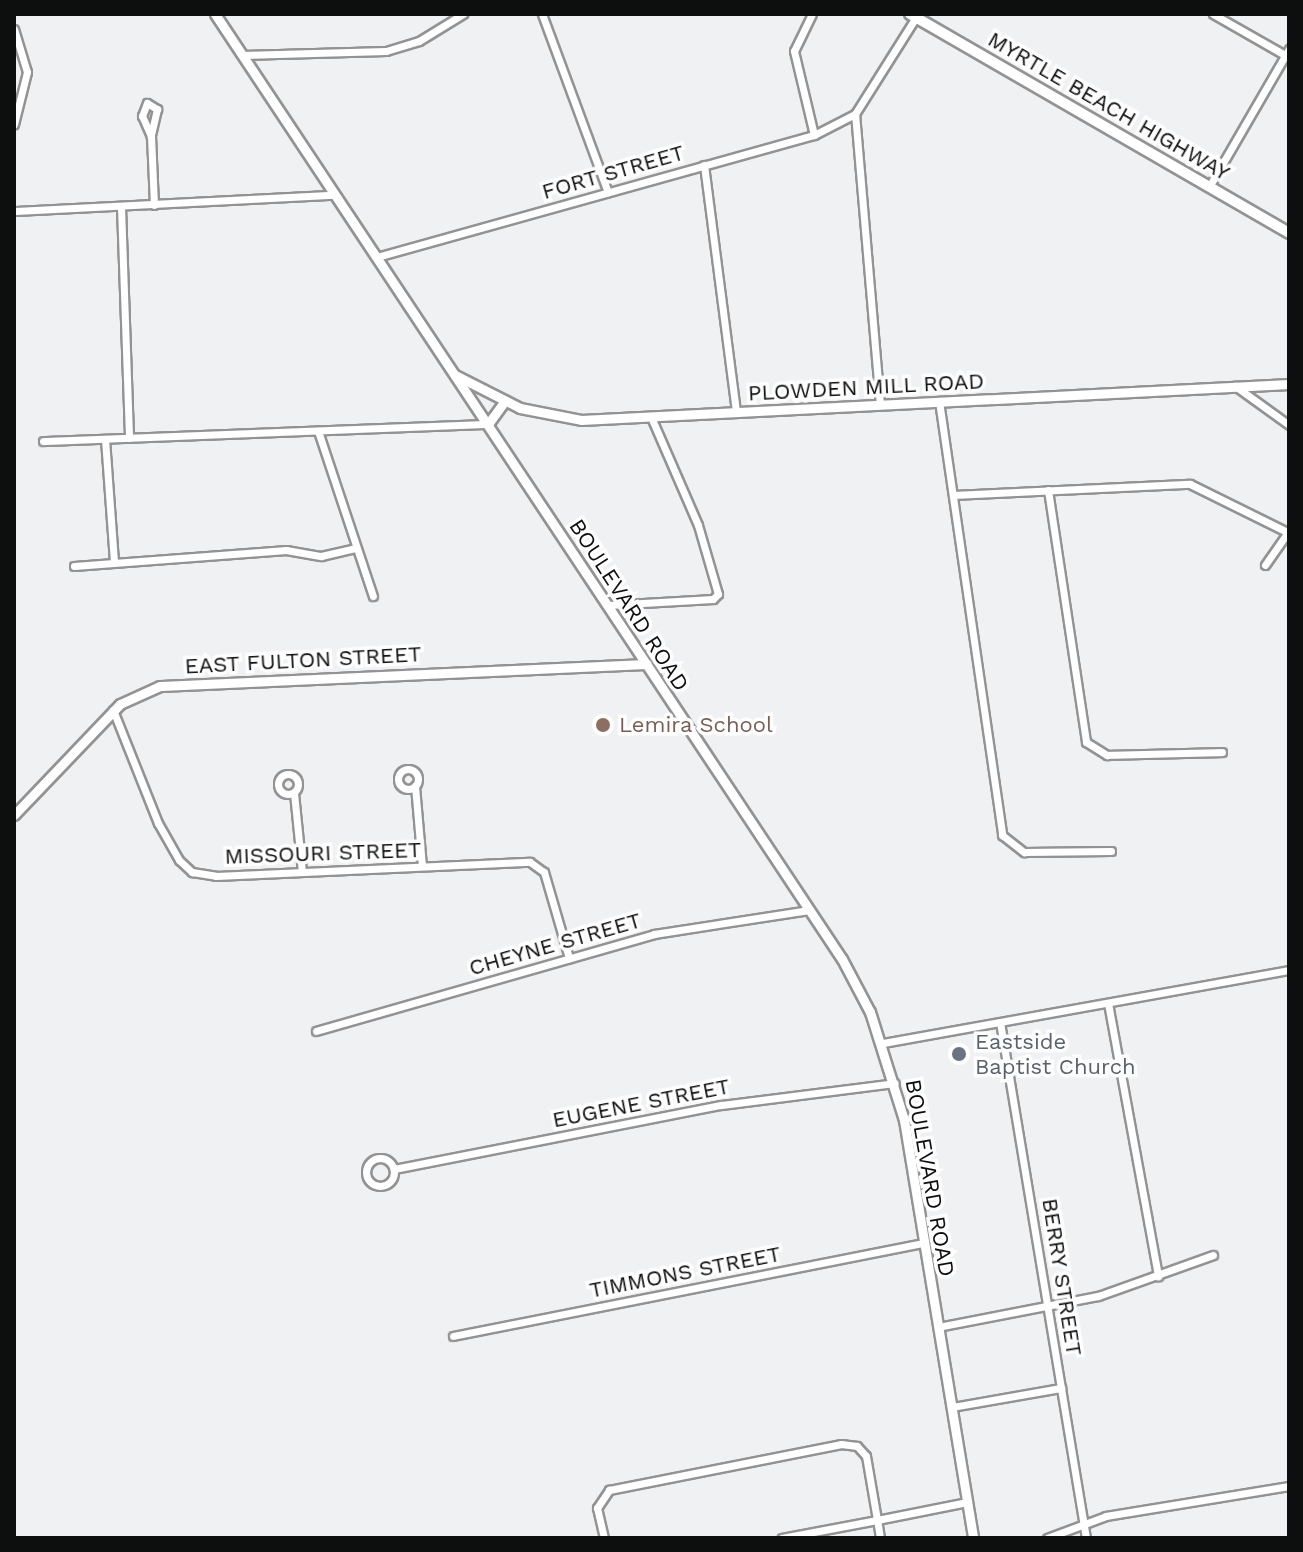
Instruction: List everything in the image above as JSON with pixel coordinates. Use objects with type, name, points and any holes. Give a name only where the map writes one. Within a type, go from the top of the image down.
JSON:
[{"type":"main road","name":"MYRTLE BEACH HIGHWAY","points":[[914,15],[1289,233]]},
{"type":"street","name":"BOULEVARD ROAD","points":[[215,14],[856,984],[883,1043],[895,1083],[973,1538]]},
{"type":"street","points":[[242,55],[386,51],[419,41],[463,14]]},
{"type":"street","points":[[542,14],[608,192]]},
{"type":"street","points":[[812,14],[794,51],[814,135]]},
{"type":"street","points":[[1209,187],[1287,52],[1213,14]]},
{"type":"street","points":[[880,405],[855,114],[914,15]]},
{"type":"street","points":[[14,29],[27,72],[14,124]]},
{"type":"street","name":"FORT STREET","points":[[377,257],[814,135],[855,114]]},
{"type":"street","points":[[151,136],[154,205]]},
{"type":"street","points":[[704,165],[736,412]]},
{"type":"street","points":[[14,211],[335,195]]},
{"type":"street","points":[[121,207],[129,438]]},
{"type":"street","name":"PLOWDEN MILL ROAD","points":[[455,375],[505,401],[563,419],[1289,384]]},
{"type":"street","points":[[1235,386],[1289,425]]},
{"type":"street","points":[[43,441],[488,424],[505,401]]},
{"type":"street","points":[[939,401],[1002,835],[1024,852],[1111,851]]},
{"type":"street","points":[[608,605],[718,594],[698,525],[651,417]]},
{"type":"street","points":[[318,431],[373,596]]},
{"type":"street","points":[[105,439],[114,563]]},
{"type":"street","points":[[953,495],[1190,484],[1288,533],[1265,565]]},
{"type":"street","points":[[1048,490],[1086,742],[1107,755],[1222,752]]},
{"type":"street","points":[[74,566],[286,550],[321,556],[355,548]]},
{"type":"street","name":"EAST FULTON STREET","points":[[14,815],[113,710],[137,693],[168,684],[647,664]]},
{"type":"street","name":"MISSOURI STREET","points":[[113,710],[158,823],[188,869],[216,876],[537,864],[544,872],[569,958]]},
{"type":"street","points":[[415,786],[422,866]]},
{"type":"street","points":[[294,793],[302,872]]},
{"type":"street","name":"CHEYNE STREET","points":[[316,1031],[654,934],[809,910]]},
{"type":"street","points":[[883,1043],[1289,970]]},
{"type":"street","points":[[1108,1003],[1158,1276]]},
{"type":"street","name":"BERRY STREET","points":[[1000,1022],[1086,1538]]},
{"type":"street","name":"EUGENE STREET","points":[[394,1169],[721,1105],[895,1083]]},
{"type":"street","name":"TIMMONS STREET","points":[[453,1336],[924,1243]]},
{"type":"street","points":[[938,1327],[1049,1306],[1158,1276],[1213,1255]]},
{"type":"street","points":[[952,1407],[1061,1388]]},
{"type":"street","points":[[604,1538],[596,1513],[609,1490],[850,1443],[866,1456],[880,1538]]},
{"type":"street","points":[[1047,1538],[1084,1523],[1289,1486]]},
{"type":"street","points":[[782,1538],[967,1502]]},
{"type":"place","name":"Lemira School","points":[[603,725]]},
{"type":"place","name":"Eastside Baptist Church","points":[[959,1054]]}]
